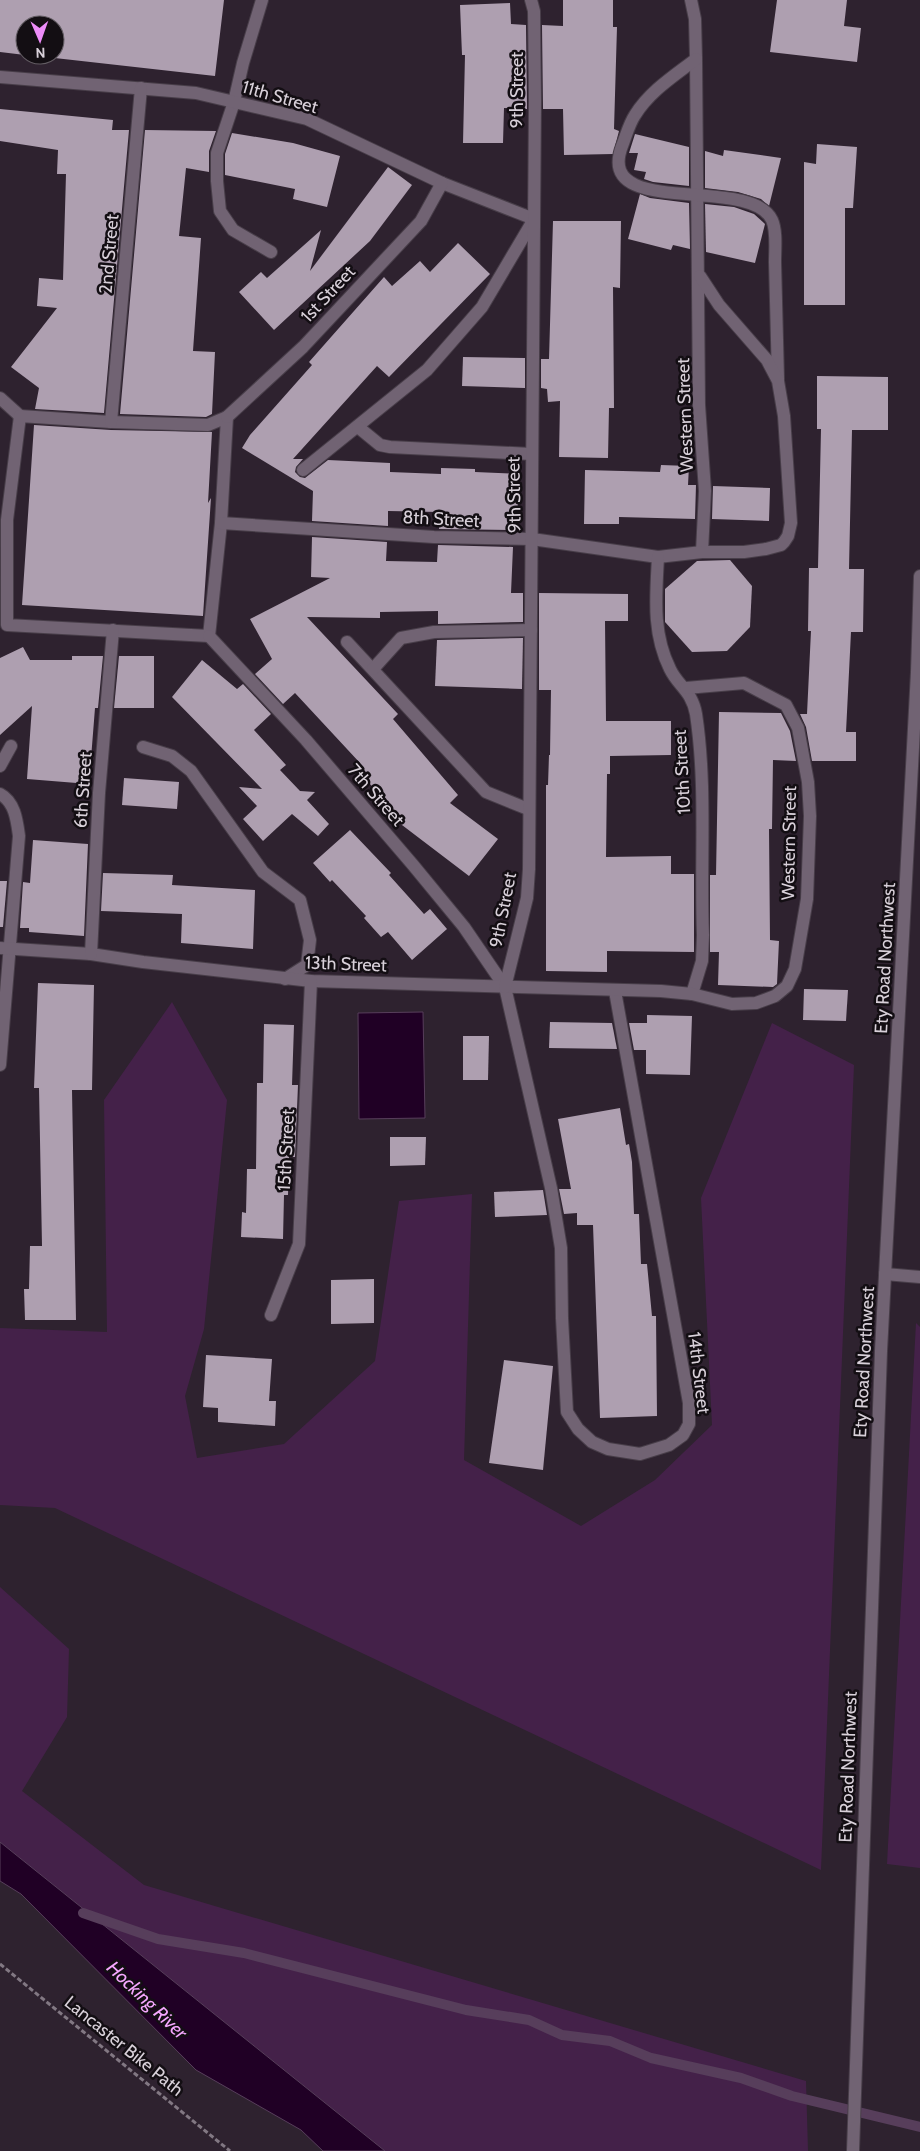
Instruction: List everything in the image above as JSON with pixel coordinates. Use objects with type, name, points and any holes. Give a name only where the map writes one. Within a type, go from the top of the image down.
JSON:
[{"type":"street","points":[[262,0],[243,62],[234,102],[217,153],[220,211],[233,230],[271,252]]},
{"type":"street","name":"9th Street","points":[[505,987],[527,898],[535,101],[534,11],[531,0]]},
{"type":"street","name":"Western Street","points":[[692,0],[695,19],[700,276],[699,405],[705,491],[702,552]]},
{"type":"street","points":[[658,557],[702,552],[744,552],[766,549],[780,545],[788,536],[792,523],[784,416],[778,381],[773,221],[766,212],[755,205],[736,200],[652,191],[626,181],[618,170],[620,152],[634,116],[653,92],[696,59]]},
{"type":"street","name":"11th Street","points":[[0,76],[196,93],[307,119],[442,183],[534,219]]},
{"type":"street","name":"2nd Street","points":[[111,422],[141,88]]},
{"type":"street","name":"1st Street","points":[[227,417],[303,347],[421,222],[442,183]]},
{"type":"street","points":[[303,470],[427,370],[482,307],[534,219]]},
{"type":"street","points":[[700,276],[719,305],[767,360],[778,381]]},
{"type":"street","points":[[0,398],[20,416],[111,422],[208,425],[227,417],[221,523],[209,636],[113,630],[3,628],[4,520],[20,416]]},
{"type":"street","points":[[358,427],[380,445],[390,447],[531,454]]},
{"type":"street","name":"8th Street","points":[[221,523],[434,537],[532,539],[658,557]]},
{"type":"street","name":"10th Street","points":[[658,557],[654,614],[660,645],[671,671],[686,688],[696,711],[700,747],[703,857],[702,961],[692,994]]},
{"type":"street","name":"Ety Road Northwest","points":[[853,2151],[862,1836],[886,1274],[917,672],[920,576]]},
{"type":"street","name":"6th Street","points":[[91,954],[99,793],[113,630]]},
{"type":"street","points":[[373,670],[401,638],[434,632],[531,630]]},
{"type":"street","name":"7th Street","points":[[209,636],[306,740],[413,865],[464,927],[505,987]]},
{"type":"street","points":[[347,642],[486,792],[528,809]]},
{"type":"street","name":"Western Street","points":[[686,688],[713,684],[744,683],[786,706],[798,728],[804,755],[810,816],[807,899],[802,940],[795,970],[787,986],[775,996],[756,1003],[732,1004],[692,994]]},
{"type":"street","points":[[0,766],[11,746]]},
{"type":"street","points":[[143,747],[172,756],[191,771],[263,872],[300,900],[310,940],[307,965],[286,979]]},
{"type":"street","points":[[0,794],[5,797],[17,815],[20,836],[5,949],[0,1065]]},
{"type":"street","name":"13th Street","points":[[5,949],[91,954],[311,982],[692,994]]},
{"type":"street","name":"15th Street","points":[[271,1315],[299,1244],[311,982]]},
{"type":"street","name":"14th Street","points":[[505,987],[551,1188],[561,1248],[562,1318],[567,1412],[578,1429],[592,1442],[608,1449],[640,1454],[669,1444],[683,1435],[689,1424],[689,1403],[615,991]]},
{"type":"street","points":[[886,1274],[920,1278]]},
{"type":"path","name":"Lancaster Bike Path","points":[[0,1964],[230,2151]]},
{"type":"shaded area","points":[[172,1002],[227,1100],[204,1329],[185,1396],[197,1458],[284,1444],[375,1361],[399,1201],[472,1194],[464,1460],[581,1526],[655,1480],[712,1425],[701,1198],[772,1023],[854,1065],[821,1870],[55,1508],[0,1505],[0,1328],[107,1332],[104,1100]]},
{"type":"shaded area","points":[[916,1323],[920,1327],[920,1868],[887,1864]]},
{"type":"shaded area","points":[[0,1587],[69,1649],[67,1717],[22,1791],[144,1885],[806,2081],[808,2151],[385,2151],[0,1842]]},
{"type":"water","points":[[423,1012],[425,1118],[359,1119],[358,1013]]},
{"type":"water","name":"Hocking River","points":[[0,1842],[385,2151],[323,2151],[301,2130],[196,2070],[21,1894],[0,1881]]},
{"type":"building","points":[[0,0],[224,0],[215,76],[65,59],[65,15],[15,15],[15,54],[0,52]]},
{"type":"building","points":[[563,0],[613,0],[613,27],[617,27],[614,129],[619,131],[613,154],[564,155],[563,109],[543,109],[542,25],[563,26]]},
{"type":"building","points":[[777,0],[847,0],[844,26],[861,28],[857,62],[770,52]]},
{"type":"building","points":[[510,3],[511,24],[526,25],[527,109],[504,108],[503,143],[463,143],[465,55],[462,55],[460,5]]},
{"type":"building","points":[[0,109],[113,120],[112,130],[129,130],[104,413],[35,409],[39,388],[11,367],[57,308],[37,306],[39,278],[63,280],[66,174],[57,174],[58,150],[0,141]]},
{"type":"building","points":[[145,130],[216,131],[209,151],[209,172],[186,168],[179,236],[201,238],[193,351],[215,352],[212,414],[206,417],[120,414]]},
{"type":"building","points":[[232,133],[293,143],[340,156],[327,207],[293,199],[295,189],[225,175],[225,154]]},
{"type":"building","points":[[635,134],[689,147],[689,186],[653,182],[644,179],[646,172],[634,170],[638,153],[629,153]]},
{"type":"building","points":[[817,144],[857,147],[853,208],[845,208],[845,305],[804,305],[804,162],[816,164]]},
{"type":"building","points":[[724,150],[781,158],[769,206],[761,199],[738,192],[705,188],[705,151],[723,156]]},
{"type":"building","points":[[388,167],[412,185],[370,241],[274,330],[239,292],[261,272],[267,278],[321,230],[310,271]]},
{"type":"building","points":[[640,194],[650,198],[689,203],[690,249],[673,245],[671,250],[628,239]]},
{"type":"building","points":[[705,204],[734,207],[754,214],[765,224],[755,263],[706,252]]},
{"type":"building","points":[[553,221],[621,221],[620,288],[613,287],[614,408],[609,408],[608,458],[559,457],[560,401],[548,402],[547,389],[541,388],[541,359],[549,359]]},
{"type":"building","points":[[458,243],[490,274],[389,377],[377,366],[293,459],[303,459],[296,467],[295,472],[300,477],[305,478],[328,460],[390,463],[390,472],[441,474],[441,468],[475,469],[475,472],[519,474],[517,523],[513,522],[513,530],[439,529],[439,512],[388,511],[388,526],[312,521],[313,491],[242,448],[250,435],[312,365],[309,362],[384,277],[392,286],[420,261],[430,272]]},
{"type":"building","points":[[463,357],[525,358],[525,388],[462,386]]},
{"type":"building","points":[[817,376],[888,377],[888,430],[852,430],[849,569],[864,569],[863,632],[851,632],[846,732],[856,732],[856,761],[812,761],[806,727],[800,714],[807,714],[811,631],[808,631],[809,568],[818,568],[821,429],[817,429]]},
{"type":"building","points":[[34,425],[111,430],[212,432],[208,503],[211,498],[203,616],[22,605]]},
{"type":"building","points":[[661,465],[689,466],[688,485],[696,485],[695,519],[619,517],[619,524],[584,524],[585,470],[660,472]]},
{"type":"building","points":[[713,486],[770,488],[769,521],[712,519]]},
{"type":"building","points":[[312,537],[387,542],[386,561],[437,562],[438,545],[513,547],[511,593],[523,593],[523,622],[438,624],[438,611],[380,612],[380,618],[307,617],[398,714],[393,719],[458,795],[450,803],[498,839],[469,876],[377,806],[384,799],[355,768],[360,763],[295,693],[283,704],[255,674],[272,659],[250,619],[330,578],[311,577]]},
{"type":"building","points":[[730,560],[752,586],[750,627],[727,651],[692,652],[665,622],[665,589],[697,561]]},
{"type":"building","points":[[539,593],[628,594],[628,621],[605,621],[606,721],[671,721],[671,755],[610,756],[610,774],[607,774],[606,857],[671,856],[671,874],[694,874],[694,952],[607,951],[607,972],[546,971],[546,785],[548,785],[550,755],[551,690],[539,690]]},
{"type":"building","points":[[523,638],[522,689],[435,686],[437,640]]},
{"type":"building","points":[[23,647],[30,660],[72,660],[72,656],[103,656],[98,708],[95,708],[89,784],[27,779],[32,706],[0,735],[0,658]]},
{"type":"building","points":[[119,656],[154,656],[154,708],[114,708]]},
{"type":"building","points":[[202,660],[237,689],[243,684],[271,714],[254,730],[286,765],[280,770],[300,791],[315,792],[307,800],[329,824],[318,836],[292,814],[263,841],[243,819],[257,806],[239,787],[262,789],[172,697]]},
{"type":"building","points":[[719,712],[781,713],[790,731],[796,761],[773,760],[772,829],[769,829],[770,940],[779,941],[777,984],[773,987],[718,985],[719,952],[710,952],[710,875],[716,875]]},
{"type":"building","points":[[124,778],[179,782],[177,809],[122,805]]},
{"type":"building","points":[[350,830],[391,873],[389,875],[424,914],[430,909],[447,929],[412,960],[388,932],[381,937],[364,918],[366,916],[313,863]]},
{"type":"building","points":[[33,840],[88,844],[84,936],[29,932],[29,928],[20,928],[23,882],[30,883]]},
{"type":"building","points":[[103,873],[173,875],[172,885],[255,890],[253,949],[181,943],[182,914],[101,911]]},
{"type":"building","points":[[0,881],[7,881],[3,927],[0,927]]},
{"type":"building","points":[[38,983],[94,985],[92,1090],[72,1090],[76,1320],[25,1320],[24,1289],[29,1289],[30,1246],[42,1246],[39,1088],[34,1088]]},
{"type":"building","points":[[804,989],[848,990],[846,1021],[803,1020]]},
{"type":"building","points":[[647,1015],[692,1016],[690,1075],[646,1074],[646,1050],[634,1050],[629,1023],[647,1023]]},
{"type":"building","points":[[550,1022],[612,1023],[617,1049],[549,1048]]},
{"type":"building","points":[[264,1024],[294,1025],[292,1085],[298,1085],[295,1157],[289,1157],[288,1195],[284,1195],[283,1239],[241,1237],[242,1212],[246,1213],[247,1169],[256,1169],[257,1083],[263,1083]]},
{"type":"building","points":[[463,1036],[489,1036],[488,1080],[463,1080]]},
{"type":"building","points":[[620,1108],[626,1145],[629,1144],[632,1162],[634,1214],[639,1214],[641,1264],[647,1264],[652,1316],[656,1316],[657,1416],[600,1418],[593,1225],[577,1225],[577,1213],[564,1214],[559,1189],[571,1189],[558,1119]]},
{"type":"building","points":[[390,1137],[426,1137],[425,1165],[390,1166]]},
{"type":"building","points":[[543,1190],[547,1215],[495,1217],[494,1192]]},
{"type":"building","points":[[374,1279],[374,1323],[331,1324],[331,1280]]},
{"type":"building","points":[[206,1355],[272,1359],[269,1401],[276,1401],[275,1426],[218,1422],[218,1408],[203,1407]]},
{"type":"building","points":[[504,1360],[553,1366],[543,1470],[489,1463]]},
{"type":"waterway","points":[[83,1913],[158,1939],[244,1953],[466,2010],[529,2020],[562,2035],[610,2041],[651,2058],[741,2078],[792,2096],[920,2127]]}]
